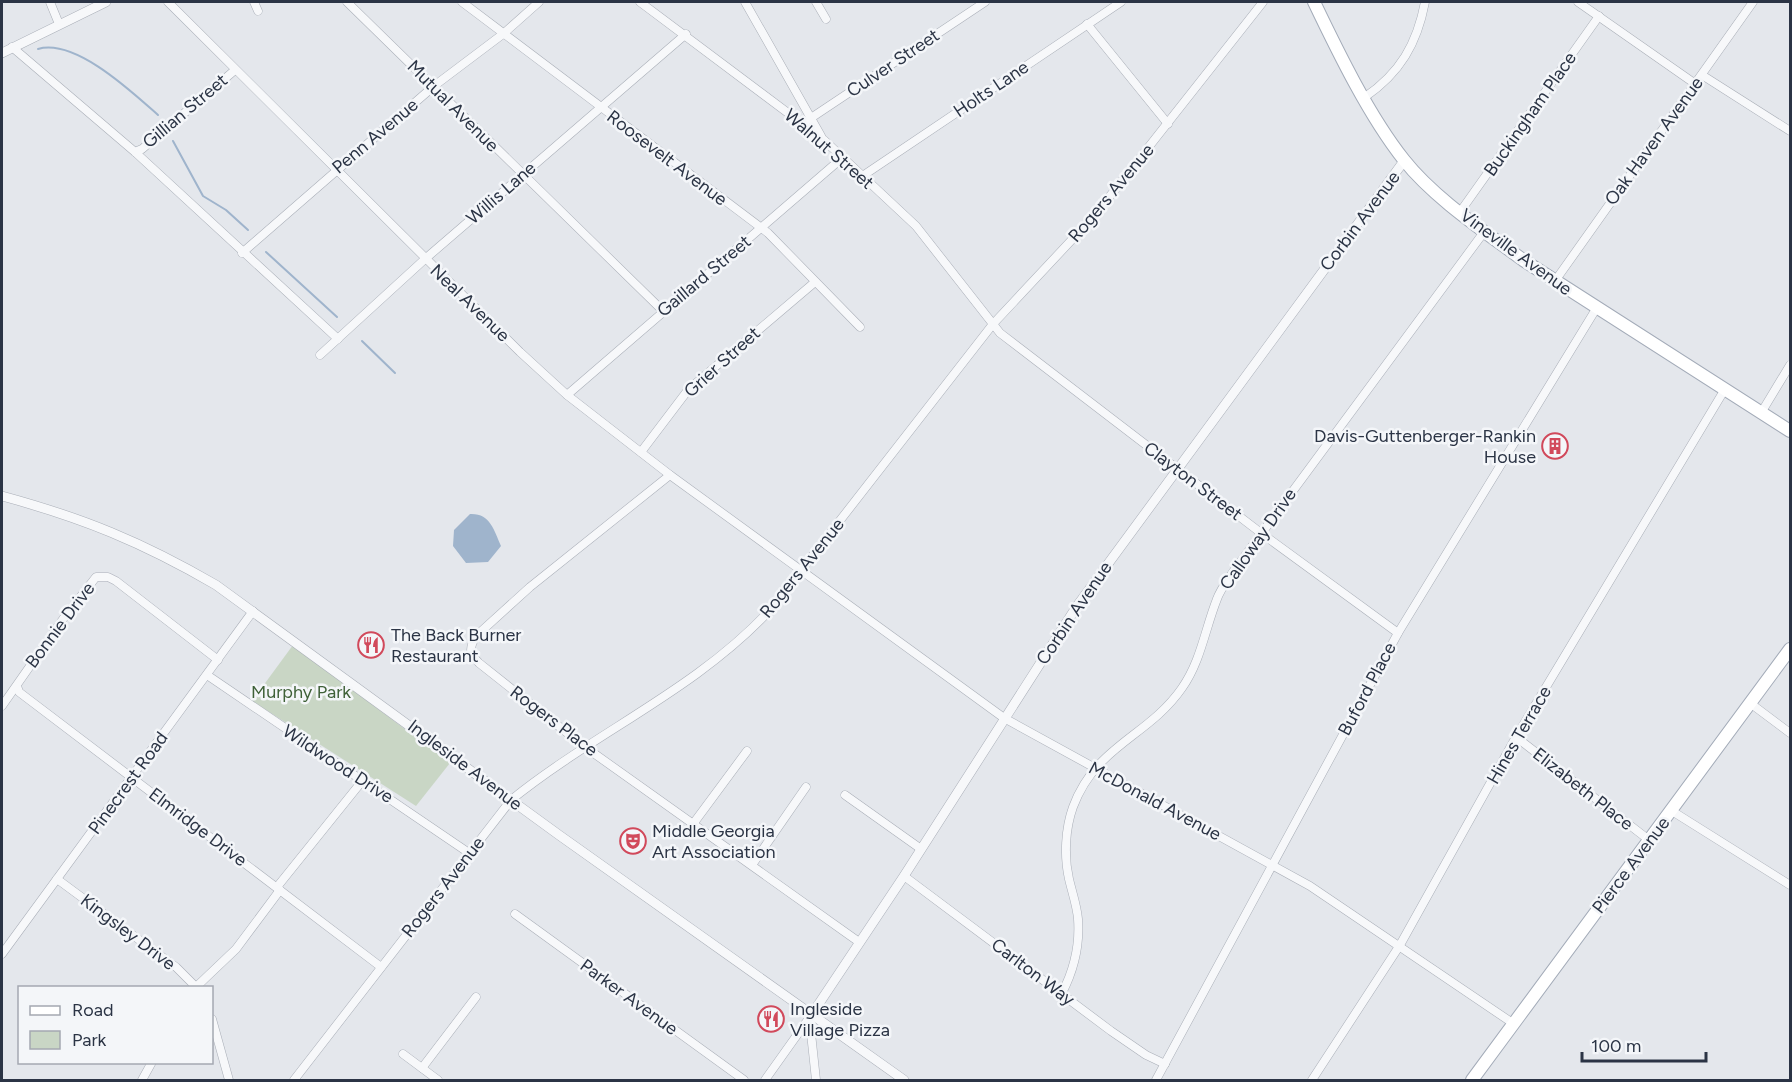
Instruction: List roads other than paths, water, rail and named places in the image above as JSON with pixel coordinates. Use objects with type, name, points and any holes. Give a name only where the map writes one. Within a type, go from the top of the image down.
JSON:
[{"type":"main road","name":"Vineville Avenue","points":[[1314,2],[1365,97],[1404,161],[1460,212],[1484,232],[1596,309],[1791,431]]},
{"type":"main road","name":"Pierce Avenue","points":[[1472,1080],[1791,649]]},
{"type":"street","points":[[50,2],[59,24]]},
{"type":"street","points":[[2,53],[106,2]]},
{"type":"street","name":"Neal Avenue","points":[[168,2],[425,259],[567,395],[669,475],[802,570]]},
{"type":"street","points":[[254,2],[258,11]]},
{"type":"street","name":"Mutual Avenue","points":[[347,2],[663,311]]},
{"type":"street","name":"Roosevelt Avenue","points":[[462,2],[761,228],[860,327]]},
{"type":"street","name":"Penn Avenue","points":[[242,253],[434,86],[503,34],[539,2]]},
{"type":"street","name":"Walnut Street","points":[[640,2],[686,34],[824,140],[921,233],[993,324]]},
{"type":"street","points":[[745,2],[824,140]]},
{"type":"street","points":[[816,2],[826,19]]},
{"type":"street","name":"Culver Street","points":[[802,124],[985,2]]},
{"type":"street","name":"Holts Lane","points":[[861,177],[1121,2]]},
{"type":"street","name":"Rogers Avenue","points":[[294,1080],[511,800],[585,747],[724,655],[771,609],[993,324],[1095,215],[1263,2]]},
{"type":"street","points":[[1365,97],[1396,73],[1421,25],[1425,2]]},
{"type":"street","points":[[1578,2],[1694,83]]},
{"type":"street","name":"Oak Haven Avenue","points":[[1555,281],[1753,2]]},
{"type":"street","name":"Buckingham Place","points":[[1460,212],[1599,16]]},
{"type":"street","points":[[1088,24],[1168,124]]},
{"type":"street","name":"Willis Lane","points":[[320,355],[425,259],[686,34]]},
{"type":"street","points":[[12,47],[135,152],[338,339]]},
{"type":"street","name":"Gillian Street","points":[[135,152],[142,149],[235,70]]},
{"type":"street","points":[[1702,75],[1791,131]]},
{"type":"street","name":"Gaillard Street","points":[[567,395],[842,158]]},
{"type":"street","name":"Corbin Avenue","points":[[765,1080],[904,876],[1077,606],[1176,468],[1404,161]]},
{"type":"street","name":"Calloway Drive","points":[[1062,993],[1071,977],[1078,948],[1078,918],[1068,877],[1066,843],[1072,809],[1094,769],[1110,751],[1163,711],[1182,688],[1202,648],[1218,596],[1261,533],[1484,232]]},
{"type":"street","name":"Grier Street","points":[[641,453],[688,390],[728,353],[815,282]]},
{"type":"street","name":"Buford Place","points":[[1156,1080],[1398,633],[1596,309]]},
{"type":"street","name":"Clayton Street","points":[[993,324],[1000,333],[1261,533],[1398,633]]},
{"type":"street","points":[[1761,413],[1791,365]]},
{"type":"street","name":"Hines Terrace","points":[[1312,1080],[1400,945],[1516,737],[1725,389]]},
{"type":"street","name":"Rogers Place","points":[[669,475],[530,587],[476,636],[471,645],[471,652],[479,663],[585,747],[859,942]]},
{"type":"street","name":"Ingleside Avenue","points":[[2,495],[56,511],[132,540],[216,585],[511,800],[904,1080]]},
{"type":"street","name":"McDonald Avenue","points":[[802,570],[1004,718],[1274,865],[1350,910],[1514,1024]]},
{"type":"street","name":"Bonnie Drive","points":[[2,706],[92,580],[99,576],[116,581],[218,660]]},
{"type":"street","name":"Pinecrest Road","points":[[2,954],[253,610]]},
{"type":"street","name":"Wildwood Drive","points":[[207,675],[469,853]]},
{"type":"street","name":"Elmridge Drive","points":[[16,686],[19,692],[56,722],[132,777],[381,967]]},
{"type":"street","points":[[1750,703],[1791,733]]},
{"type":"street","name":"Elizabeth Place","points":[[1516,737],[1649,840]]},
{"type":"street","points":[[693,824],[747,751]]},
{"type":"street","points":[[197,986],[236,949],[363,780]]},
{"type":"street","points":[[752,865],[806,788]]},
{"type":"street","points":[[845,795],[921,849]]},
{"type":"street","points":[[1672,810],[1791,885]]},
{"type":"street","name":"Carlton Way","points":[[904,876],[1120,1037],[1165,1064]]},
{"type":"street","name":"Kingsley Drive","points":[[57,879],[176,967],[195,986]]},
{"type":"street","name":"Parker Avenue","points":[[515,914],[744,1080]]},
{"type":"street","points":[[422,1068],[476,997]]},
{"type":"street","points":[[812,1014],[810,1024],[816,1080]]},
{"type":"street","points":[[213,1023],[229,1080]]},
{"type":"street","points":[[403,1054],[438,1080]]},
{"type":"street","points":[[142,1080],[151,1064]]},
{"type":"water","points":[[470,514],[477,514],[487,519],[501,546],[488,562],[466,563],[453,546],[454,530]]},
{"type":"waterway","points":[[38,49],[53,48],[69,51],[85,59],[118,81],[158,115]]},
{"type":"waterway","points":[[173,141],[203,196],[226,210],[248,230]]},
{"type":"waterway","points":[[266,252],[337,317]]},
{"type":"waterway","points":[[362,341],[395,373]]},
{"type":"place","name":"Davis-Guttenberger-Rankin House","points":[[1555,446]]},
{"type":"place","name":"The Back Burner Restaurant","points":[[371,645]]},
{"type":"place","name":"Middle Georgia Art Association","points":[[633,841]]},
{"type":"place","name":"Ingleside Village Pizza","points":[[771,1019]]},
{"type":"park label","name":"Murphy Park","points":[[301,692]]}]
